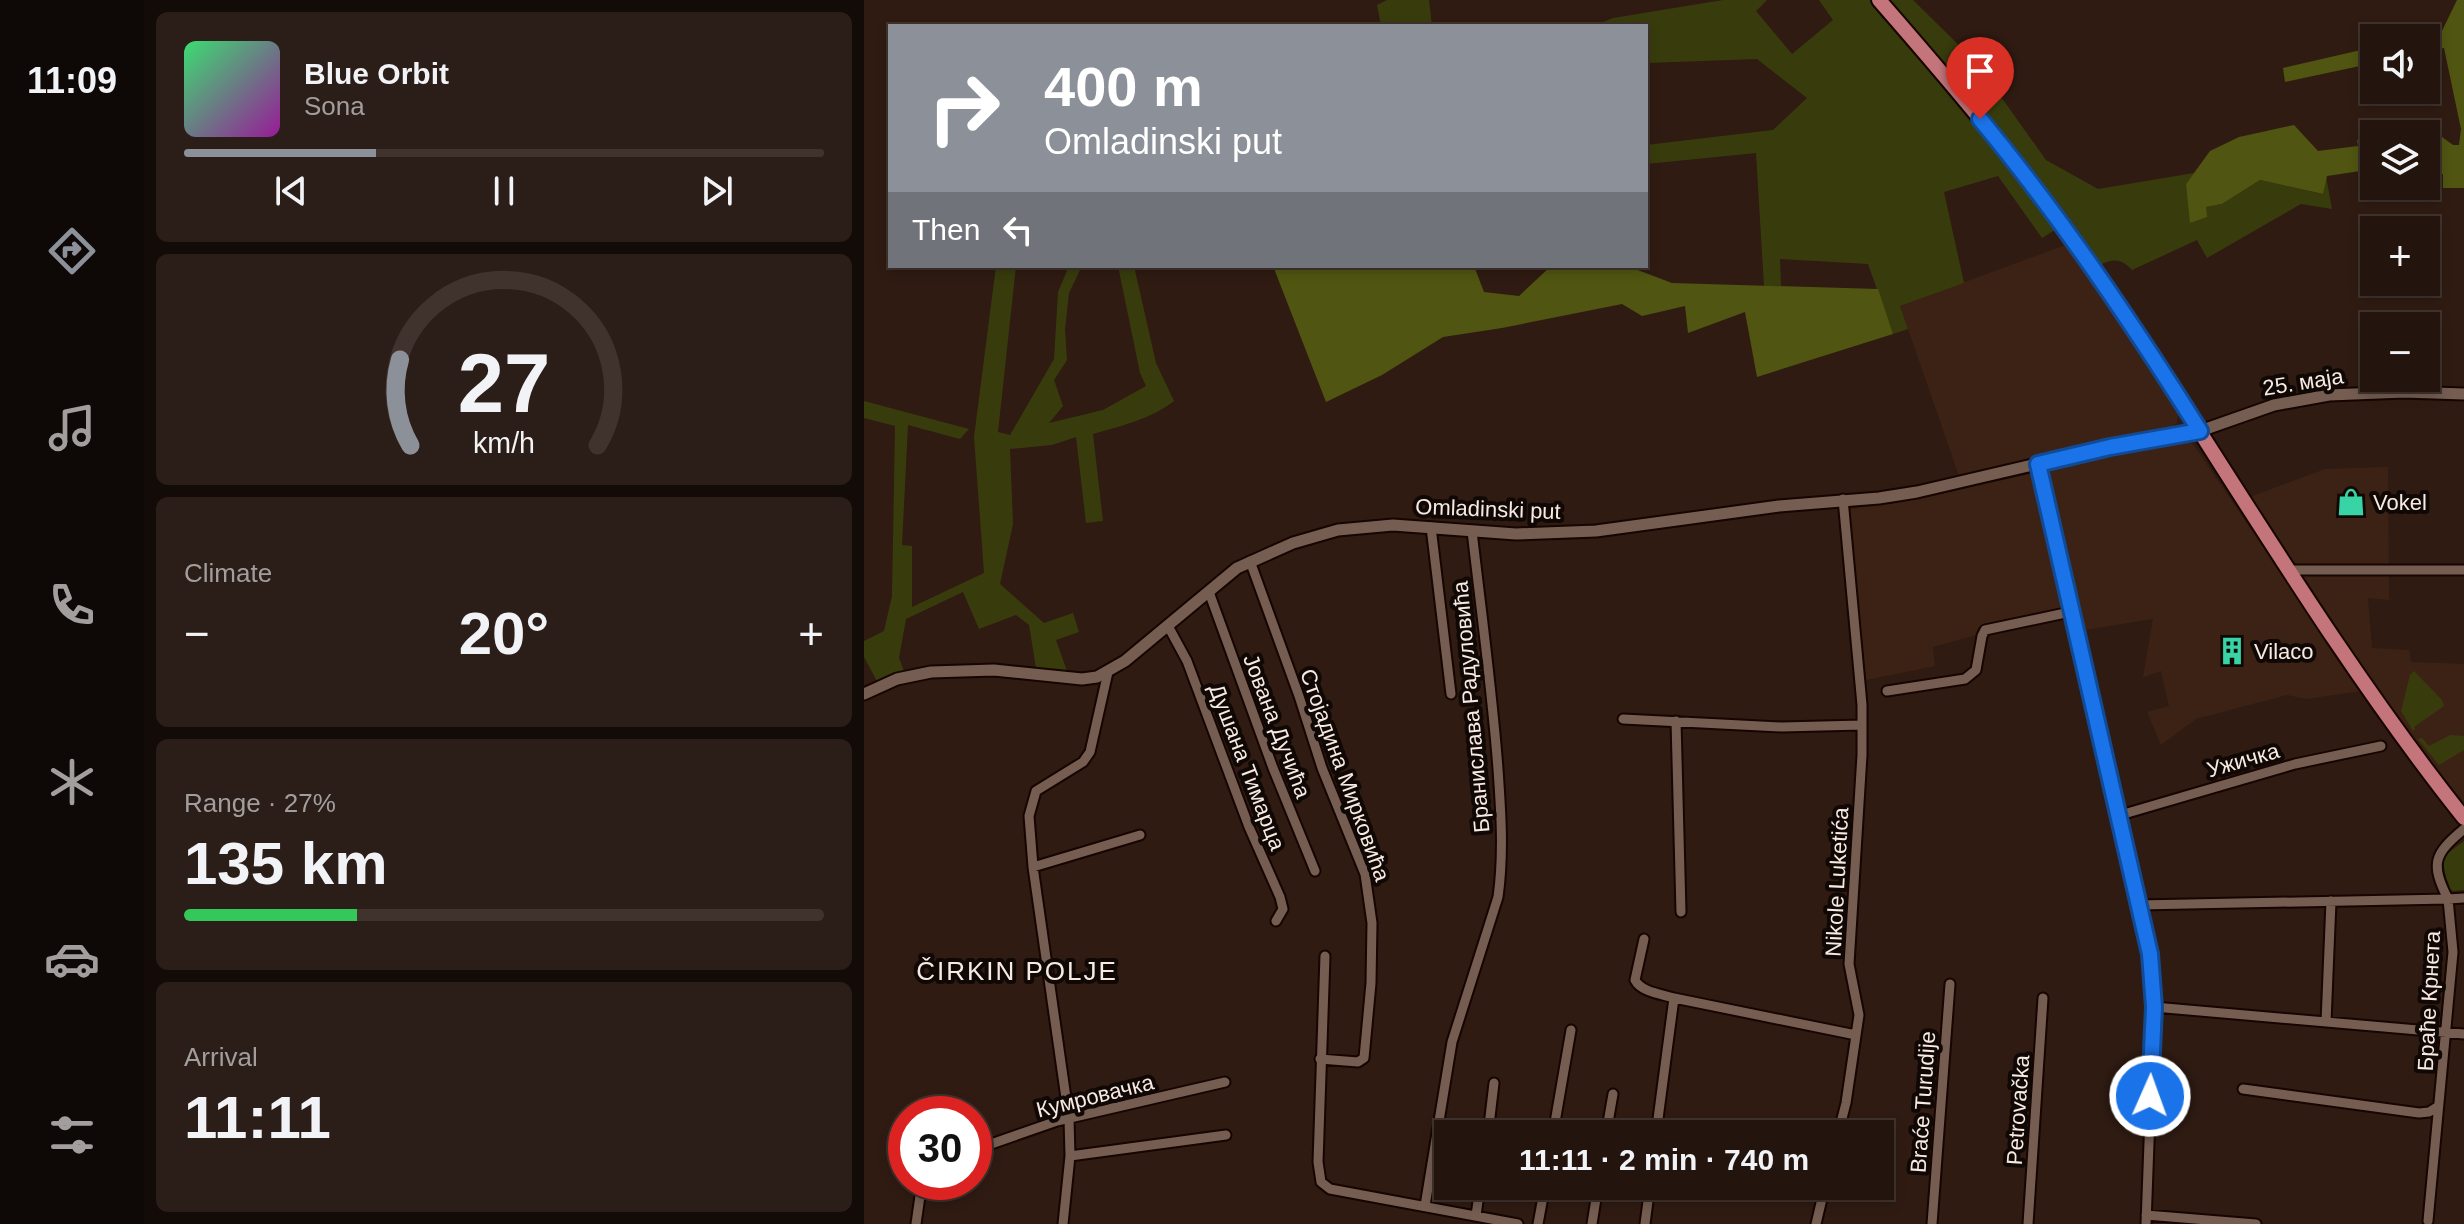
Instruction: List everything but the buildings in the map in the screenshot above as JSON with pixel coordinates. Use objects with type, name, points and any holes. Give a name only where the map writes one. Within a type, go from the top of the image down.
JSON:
[{"type":"main road","points":[[1879,0],[1948,79],[2055,214],[2103,282],[2395,728],[2464,818]]},
{"type":"street","name":"25. маја","points":[[2200,431],[2274,405],[2329,395],[2464,394]]},
{"type":"street","name":"Omladinski put","points":[[864,694],[897,679],[931,672],[994,670],[1082,679],[1097,677],[1168,626],[1237,568],[1293,543],[1338,530],[1393,525],[1516,534],[1596,531],[1917,492],[2110,447],[2200,431]]},
{"type":"street","points":[[2038,464],[2150,954],[2154,1007],[2146,1220],[2256,1224]]},
{"type":"street","name":"Nikole Luketića","points":[[1842,1120],[1859,1015],[1849,964],[1862,725],[1843,499]]},
{"type":"street","points":[[1431,527],[1451,694]]},
{"type":"street","name":"Бранислава Радуловића","points":[[1425,1206],[1452,1042],[1498,897],[1502,873],[1493,695],[1472,531]]},
{"type":"street","name":"Стојадина Мирковића","points":[[1250,561],[1322,768],[1361,862],[1369,898],[1372,923],[1371,983],[1364,1058],[1358,1062],[1320,1059]]},
{"type":"street","points":[[2289,570],[2464,570]]},
{"type":"street","name":"Јована Дучића","points":[[1209,592],[1237,673],[1315,871]]},
{"type":"street","points":[[1887,691],[1965,679],[1976,670],[1985,630],[2070,612]]},
{"type":"street","name":"Душана Тимарца","points":[[1168,626],[1187,661],[1249,827],[1280,897],[1283,909],[1276,921]]},
{"type":"street","points":[[1063,1224],[1070,1156],[1069,1119],[1033,867],[1029,816],[1031,801],[1044,784],[1083,762],[1090,752],[1108,672]]},
{"type":"street","points":[[1623,719],[1782,727],[1862,725]]},
{"type":"street","points":[[1676,721],[1681,912]]},
{"type":"street","name":"Ужичка","points":[[2117,816],[2282,767],[2381,746]]},
{"type":"street","points":[[2464,829],[2440,852],[2436,861],[2438,880],[2448,899],[2464,898]]},
{"type":"street","points":[[1033,867],[1140,835]]},
{"type":"street","name":"Браће Крнета","points":[[2138,905],[2448,899],[2453,952],[2428,1221]]},
{"type":"street","points":[[2326,1022],[2331,901]]},
{"type":"street","points":[[1644,939],[1635,971],[1637,985],[1674,998],[1856,1035]]},
{"type":"street","points":[[1325,956],[1318,1174],[1325,1187],[1518,1224]]},
{"type":"street","name":"Braće Turudije","points":[[1932,1224],[1950,984]]},
{"type":"street","points":[[1658,1120],[1674,998]]},
{"type":"street","name":"Petrovačka","points":[[2028,1224],[2043,998]]},
{"type":"street","points":[[2154,1007],[2464,1034]]},
{"type":"street","points":[[1555,1120],[1571,1030]]},
{"type":"street","name":"Кумровачка","points":[[992,1144],[1069,1119],[1225,1082]]},
{"type":"street","points":[[1490,1120],[1494,1083]]},
{"type":"street","points":[[2243,1089],[2419,1113],[2437,1107]]},
{"type":"street","points":[[1608,1120],[1613,1094]]},
{"type":"street","points":[[1070,1156],[1226,1135]]},
{"type":"street","points":[[916,1224],[919,1200]]},
{"type":"street","points":[[1476,1216],[1478,1200]]},
{"type":"street","points":[[1538,1224],[1542,1200]]},
{"type":"street","points":[[1592,1224],[1596,1200]]},
{"type":"street","points":[[1645,1224],[1648,1200]]},
{"type":"street","points":[[1816,1224],[1822,1200]]},
{"type":"shaded area","points":[[2068,244],[2175,404],[2177,423],[2168,428],[1959,476],[1900,306]]},
{"type":"shaded area","points":[[2167,440],[2193,444],[2361,691],[2306,699],[2287,695],[2196,719],[2161,745],[2147,712],[2169,706],[2161,671],[2143,677],[2153,619],[2079,631],[2047,487],[2054,465]]},
{"type":"shaded area","points":[[2388,467],[2389,600],[2368,598],[2372,648],[2409,650],[2411,662],[2464,664],[2464,806],[2355,657],[2250,497],[2325,469]]},
{"type":"shaded area","points":[[2030,474],[2063,607],[1983,625],[1976,635],[1933,647],[1935,666],[1866,680],[1849,509]]},
{"type":"green space","points":[[1387,0],[1429,0],[1432,24],[1381,24],[1377,5]]},
{"type":"green space","points":[[1723,0],[1767,0],[1756,11],[1792,54],[1833,20],[1819,0],[1870,0],[1945,86],[2058,228],[2042,238],[1998,176],[1944,192],[1964,283],[1900,306],[1908,329],[1893,334],[1868,264],[1780,259],[1781,286],[1764,286],[1756,153],[1648,164],[1648,145],[1773,130],[1807,98],[1757,59],[1648,63],[1648,24],[1598,24],[1613,18]]},
{"type":"green space","points":[[1887,0],[1913,0],[1977,63],[2046,160],[2098,189],[2194,173],[2186,184],[2191,223],[2206,207],[2222,204],[2260,180],[2322,194],[2326,176],[2332,209],[2301,204],[2207,258],[2197,240],[2132,270],[2117,261],[2100,265],[2043,187]]},
{"type":"green space","points":[[2457,0],[2464,0],[2464,188],[2443,188],[2443,174],[2440,174],[2440,136],[2453,145],[2459,145],[2461,129],[2444,48],[2440,49],[2442,31]]},
{"type":"green space","points":[[2360,50],[2360,66],[2285,82],[2283,68]]},
{"type":"green space","points":[[2294,125],[2318,151],[2358,146],[2357,140],[2360,140],[2360,171],[2327,176],[2323,194],[2260,180],[2222,204],[2206,207],[2207,217],[2190,223],[2186,184],[2210,151],[2239,137]]},
{"type":"green space","points":[[996,268],[1016,268],[998,432],[1010,435],[1054,359],[1058,292],[1068,268],[1081,268],[1069,293],[1065,329],[1067,360],[1054,380],[1063,406],[1049,423],[1103,410],[1146,386],[1140,373],[1118,268],[1134,268],[1156,363],[1174,401],[1146,417],[1093,434],[1103,521],[1086,523],[1076,437],[1052,445],[1010,449],[1013,524],[1000,584],[1044,623],[1073,613],[1079,632],[1056,640],[1067,671],[1036,668],[1029,625],[1016,615],[979,629],[963,592],[906,619],[899,658],[904,671],[878,683],[864,657],[864,641],[884,631],[892,596],[895,426],[864,418],[864,401],[969,429],[960,439],[908,425],[902,545],[912,546],[912,607],[984,573],[974,437]]},
{"type":"green space","points":[[1274,268],[1475,268],[1484,292],[1519,296],[1549,268],[1632,268],[1672,283],[1878,289],[1893,334],[1757,377],[1745,312],[1688,333],[1685,306],[1642,316],[1622,304],[1443,337],[1382,375],[1326,402]]},
{"type":"green space","points":[[2414,671],[2444,706],[2414,727],[2413,731],[2401,711],[2410,675]]},
{"type":"green space","points":[[2450,735],[2464,736],[2464,750],[2439,765],[2418,739],[2422,738],[2429,746]]},
{"type":"green space","points":[[2464,841],[2464,890],[2453,891],[2446,887],[2440,863],[2444,856]]},
{"type":"place","name":"Vokel","points":[[2351,502]]},
{"type":"place","name":"Vilaco","points":[[2232,651]]},
{"type":"district","name":"ČIRKIN POLJE","points":[[1017,971]]},
{"type":"route","points":[[1980,119],[2055,214],[2200,431],[2038,464],[2150,954],[2154,1007],[2150,1096]]}]
